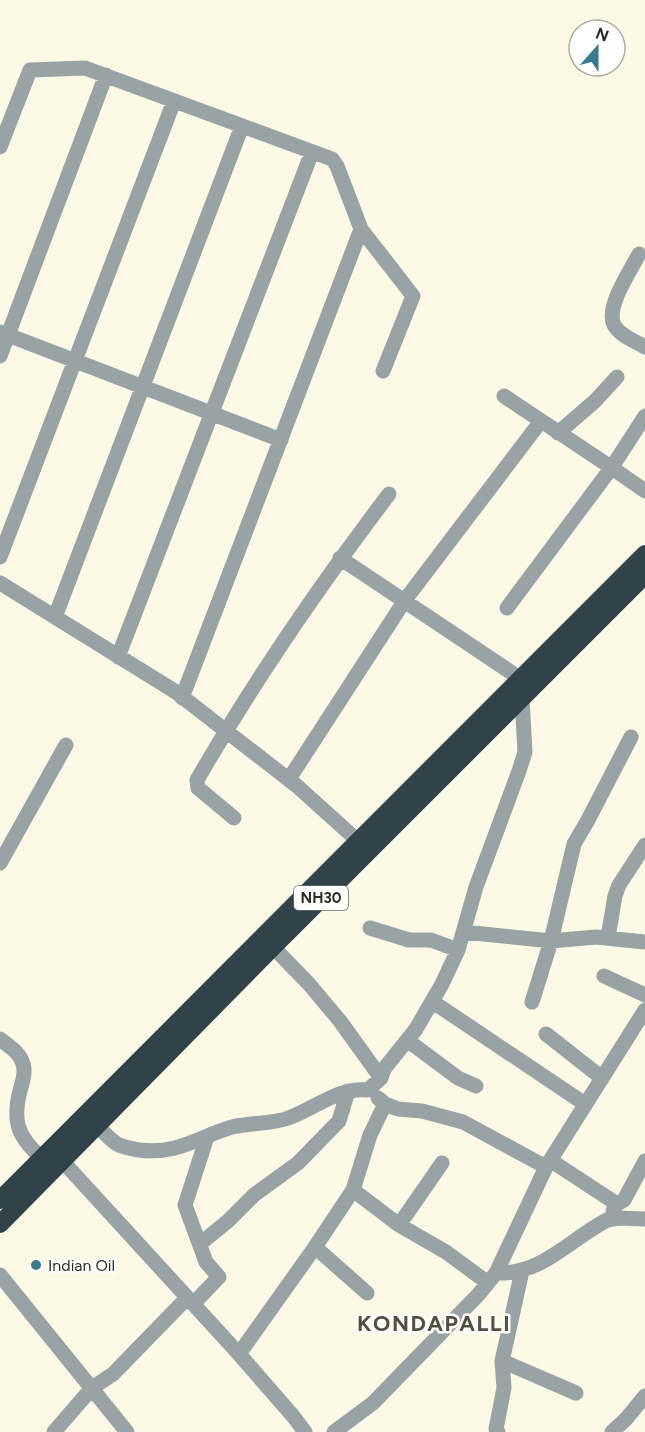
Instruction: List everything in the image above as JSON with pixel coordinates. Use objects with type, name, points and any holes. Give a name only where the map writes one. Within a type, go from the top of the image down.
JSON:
[{"type":"highway","name":"NH30","points":[[0,1224],[52,1156],[358,841],[645,554]]},
{"type":"highway","name":"NH30","points":[[0,1200],[52,1156],[96,1125],[522,699],[642,583]]},
{"type":"street","points":[[0,147],[30,70],[85,68],[332,159],[337,166],[361,229],[413,296],[383,371]]},
{"type":"street","points":[[0,356],[4,333],[106,75]]},
{"type":"street","points":[[0,557],[174,101]]},
{"type":"street","points":[[55,617],[242,126]]},
{"type":"street","points":[[118,657],[312,152]]},
{"type":"street","points":[[182,698],[361,229]]},
{"type":"street","points":[[639,254],[617,296],[612,315],[614,324],[621,333],[645,347]]},
{"type":"street","points":[[4,333],[281,440]]},
{"type":"street","points":[[558,433],[595,401],[617,377]]},
{"type":"street","points":[[504,396],[612,466],[645,491]]},
{"type":"street","points":[[507,608],[612,466],[645,416]]},
{"type":"street","points":[[289,779],[405,600],[541,422]]},
{"type":"street","points":[[234,818],[198,788],[197,780],[225,731],[340,558],[389,494]]},
{"type":"street","points":[[340,558],[521,679]]},
{"type":"street","points":[[0,583],[182,698],[289,779],[358,841]]},
{"type":"street","points":[[369,1090],[381,1078],[384,1069],[434,1002],[458,950],[476,887],[525,752],[522,699]]},
{"type":"street","points":[[532,1002],[550,941],[574,843],[631,737]]},
{"type":"street","points":[[0,863],[66,745]]},
{"type":"street","points":[[609,937],[615,896],[645,845]]},
{"type":"street","points":[[370,928],[409,940],[431,940],[458,950]]},
{"type":"street","points":[[464,932],[550,941],[609,937],[645,942]]},
{"type":"street","points":[[273,947],[340,1021],[381,1078]]},
{"type":"street","points":[[604,976],[645,995]]},
{"type":"street","points":[[434,1002],[585,1104]]},
{"type":"street","points":[[334,1432],[373,1403],[492,1278],[548,1164],[645,1010]]},
{"type":"street","points":[[546,1034],[602,1078]]},
{"type":"street","points":[[0,1039],[22,1059],[24,1077],[15,1117],[23,1137],[52,1156],[239,1354],[304,1432]]},
{"type":"street","points":[[407,1040],[458,1078],[476,1086]]},
{"type":"street","points":[[96,1125],[117,1144],[156,1152],[170,1150],[233,1127],[290,1118],[348,1091],[369,1090],[385,1104],[399,1109],[440,1115],[463,1122],[548,1164],[617,1204]]},
{"type":"street","points":[[201,1243],[228,1221],[254,1195],[298,1163],[339,1121],[348,1091]]},
{"type":"street","points":[[239,1354],[353,1190],[370,1135],[385,1104]]},
{"type":"street","points":[[54,1432],[92,1388],[113,1374],[190,1301],[219,1277],[206,1262],[201,1243],[185,1205],[207,1137]]},
{"type":"street","points":[[608,1220],[617,1204],[624,1200],[645,1161]]},
{"type":"street","points":[[399,1225],[442,1164]]},
{"type":"street","points":[[353,1190],[399,1225],[492,1278],[531,1269],[608,1220],[645,1219]]},
{"type":"street","points":[[315,1247],[367,1293]]},
{"type":"street","points":[[498,1432],[496,1429],[504,1388],[502,1361],[522,1271]]},
{"type":"street","points":[[0,1275],[127,1432]]},
{"type":"street","points":[[502,1361],[576,1393]]},
{"type":"street","points":[[612,1432],[645,1395]]},
{"type":"place","name":"Indian Oil","points":[[36,1265]]},
{"type":"district","name":"KONDAPALLI","points":[[434,1323]]}]
